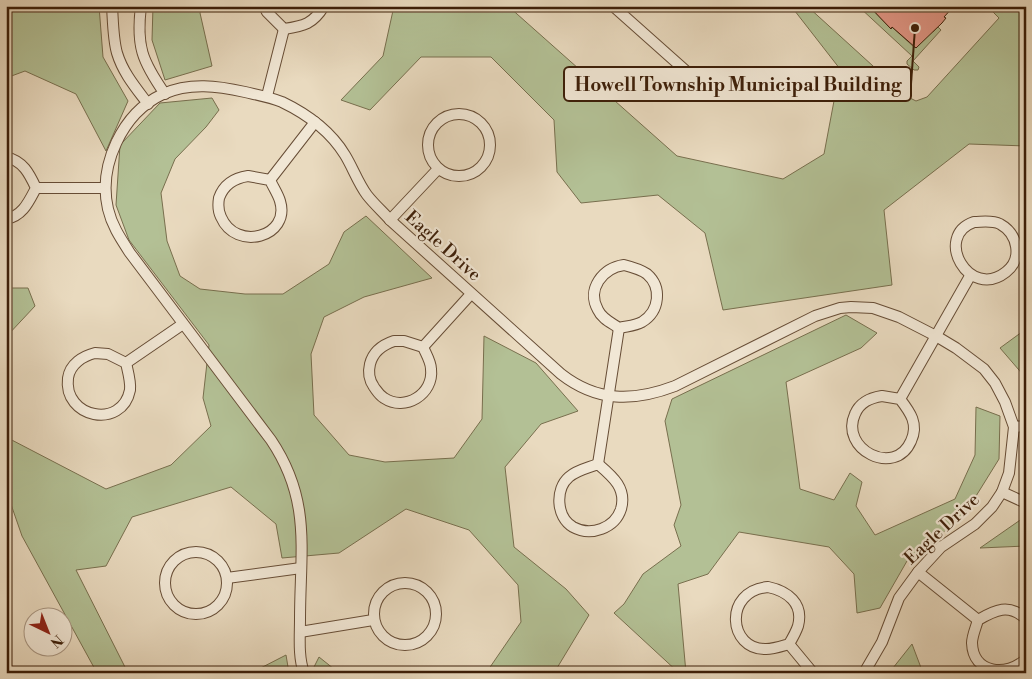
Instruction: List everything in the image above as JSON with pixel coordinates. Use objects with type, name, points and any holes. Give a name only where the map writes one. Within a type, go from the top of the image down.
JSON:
[{"type":"street","points":[[112,6],[117,51],[120,60],[129,78],[148,104]]},
{"type":"street","points":[[141,6],[138,27],[141,50],[154,78],[165,94]]},
{"type":"street","points":[[264,6],[267,12],[284,29]]},
{"type":"street","points":[[284,29],[303,26],[312,22],[324,6]]},
{"type":"street","points":[[613,6],[695,79],[718,89],[747,92]]},
{"type":"street","points":[[268,96],[284,29]]},
{"type":"street","name":"Eagle Drive","points":[[304,673],[300,659],[301,524],[300,509],[294,485],[271,440],[118,235],[108,209],[105,188],[111,156],[125,127],[148,104],[165,94],[196,86],[213,86],[268,96],[284,103],[315,122],[334,138],[345,154],[367,195],[390,220],[574,384],[592,392],[608,396],[627,397],[649,395],[675,386],[815,316],[840,308],[851,307],[873,308],[899,317],[956,348],[984,369],[1001,393],[1014,427],[1009,473],[1002,492],[992,507],[974,524],[941,547],[918,572],[900,598],[882,642],[864,673]]},
{"type":"street","points":[[453,114],[466,115],[476,119],[485,127],[489,137],[489,158],[484,165],[463,176],[457,176],[438,169],[429,151],[429,139],[437,123],[453,114]]},
{"type":"street","points":[[270,180],[315,122]]},
{"type":"street","points":[[6,157],[20,163],[27,170],[36,188]]},
{"type":"street","points":[[390,220],[438,169]]},
{"type":"street","points":[[248,176],[270,180],[281,202],[281,212],[278,221],[272,229],[261,237],[252,238],[241,236],[229,230],[219,213],[218,202],[224,187],[238,178],[248,176]]},
{"type":"street","points":[[36,188],[105,188]]},
{"type":"street","points":[[6,219],[25,208],[36,188]]},
{"type":"street","points":[[974,222],[1001,224],[1017,244],[1016,261],[1004,274],[993,278],[980,279],[970,276],[956,256],[957,238],[960,230],[966,224],[974,222]]},
{"type":"street","points":[[624,265],[647,274],[657,288],[657,299],[655,307],[644,321],[636,325],[619,328],[602,317],[594,302],[594,294],[595,286],[607,271],[624,265]]},
{"type":"street","points":[[900,399],[970,276]]},
{"type":"street","points":[[423,347],[471,294]]},
{"type":"street","points":[[126,363],[183,324]]},
{"type":"street","points":[[598,464],[619,328]]},
{"type":"street","points":[[394,341],[404,341],[423,347],[432,372],[428,387],[422,395],[417,399],[405,402],[392,402],[379,395],[371,383],[369,375],[374,354],[380,348],[394,341]]},
{"type":"street","points":[[95,353],[104,354],[126,363],[130,392],[120,408],[113,412],[96,415],[88,413],[77,406],[70,397],[67,386],[69,373],[78,360],[95,353]]},
{"type":"street","points":[[882,396],[900,399],[913,418],[914,428],[910,444],[904,452],[895,458],[877,458],[861,448],[855,440],[852,431],[852,418],[857,409],[872,397],[882,396]]},
{"type":"street","points":[[1014,427],[1026,426]]},
{"type":"street","points":[[598,464],[618,484],[622,493],[620,512],[604,528],[583,530],[573,526],[566,520],[560,508],[559,496],[562,485],[568,478],[577,472],[598,464]]},
{"type":"street","points":[[1002,492],[1026,503]]},
{"type":"street","points":[[196,551],[213,557],[219,562],[227,578],[224,597],[217,606],[203,613],[192,613],[181,609],[172,602],[168,595],[166,581],[169,568],[177,558],[188,552],[196,551]]},
{"type":"street","points":[[227,578],[301,568]]},
{"type":"street","points":[[918,572],[978,620]]},
{"type":"street","points":[[399,582],[405,582],[421,588],[433,600],[436,610],[431,630],[426,637],[413,645],[398,644],[387,639],[378,630],[373,620],[377,600],[390,586],[399,582]]},
{"type":"street","points":[[768,587],[786,593],[796,605],[799,615],[798,625],[789,644],[766,649],[748,644],[741,637],[735,618],[738,604],[746,596],[759,588],[768,587]]},
{"type":"street","points":[[1026,619],[1015,611],[994,610],[978,620],[972,642],[977,658],[984,666],[990,669],[1001,671],[1018,666],[1026,659]]},
{"type":"street","points":[[300,632],[373,620]]},
{"type":"street","points":[[789,644],[813,673]]},
{"type":"green space","points":[[6,6],[99,6],[103,57],[128,101],[106,151],[76,94],[25,71],[6,78]]},
{"type":"green space","points":[[153,6],[202,6],[200,13],[212,66],[165,80],[152,40]]},
{"type":"green space","points":[[394,6],[508,6],[677,156],[783,179],[824,154],[840,69],[791,6],[807,6],[906,96],[916,101],[927,97],[999,18],[992,11],[993,6],[1026,6],[1026,146],[969,144],[884,210],[892,285],[723,310],[705,233],[658,195],[581,203],[557,172],[554,120],[491,57],[421,57],[370,110],[341,100],[383,56]]},
{"type":"green space","points":[[858,6],[869,6],[891,29],[892,27],[915,48],[932,31],[938,27],[941,30],[913,61],[919,67],[918,70],[914,70],[907,64],[907,61],[912,56]]},
{"type":"green space","points":[[212,98],[219,110],[206,127],[175,159],[161,193],[167,241],[180,276],[200,289],[245,294],[283,294],[329,264],[344,232],[366,216],[432,278],[364,297],[324,317],[311,354],[314,415],[349,455],[385,462],[454,458],[482,419],[484,336],[536,363],[578,411],[541,424],[505,467],[514,547],[566,589],[589,615],[554,673],[486,673],[521,622],[518,585],[469,530],[406,509],[339,553],[282,558],[276,524],[231,487],[132,517],[106,566],[76,570],[128,673],[97,673],[72,627],[72,606],[60,606],[22,536],[6,490],[6,437],[106,489],[171,465],[211,426],[203,398],[209,345],[129,240],[116,205],[120,145],[160,103]]},
{"type":"green space","points":[[6,288],[28,288],[35,306],[6,337]]},
{"type":"green space","points":[[846,315],[877,333],[861,348],[786,382],[800,489],[834,500],[850,473],[862,482],[856,506],[875,535],[955,499],[975,455],[976,407],[1000,416],[999,459],[963,517],[907,561],[880,608],[857,613],[854,574],[829,547],[739,532],[708,574],[678,584],[686,673],[679,673],[614,613],[624,604],[643,574],[681,546],[674,525],[681,505],[665,421],[672,399]]},
{"type":"green space","points":[[1026,329],[1026,376],[1025,377],[1000,348]]},
{"type":"green space","points":[[1026,516],[1026,546],[980,548]]},
{"type":"green space","points":[[912,644],[923,673],[889,673]]},
{"type":"green space","points":[[286,655],[289,673],[251,673]]},
{"type":"green space","points":[[319,657],[339,673],[311,673]]},
{"type":"building","points":[[869,6],[954,6],[944,17],[946,18],[942,23],[916,48],[892,27],[891,29]]},
{"type":"place","name":"Howell Township Municipal Building","points":[[915,28]]}]
